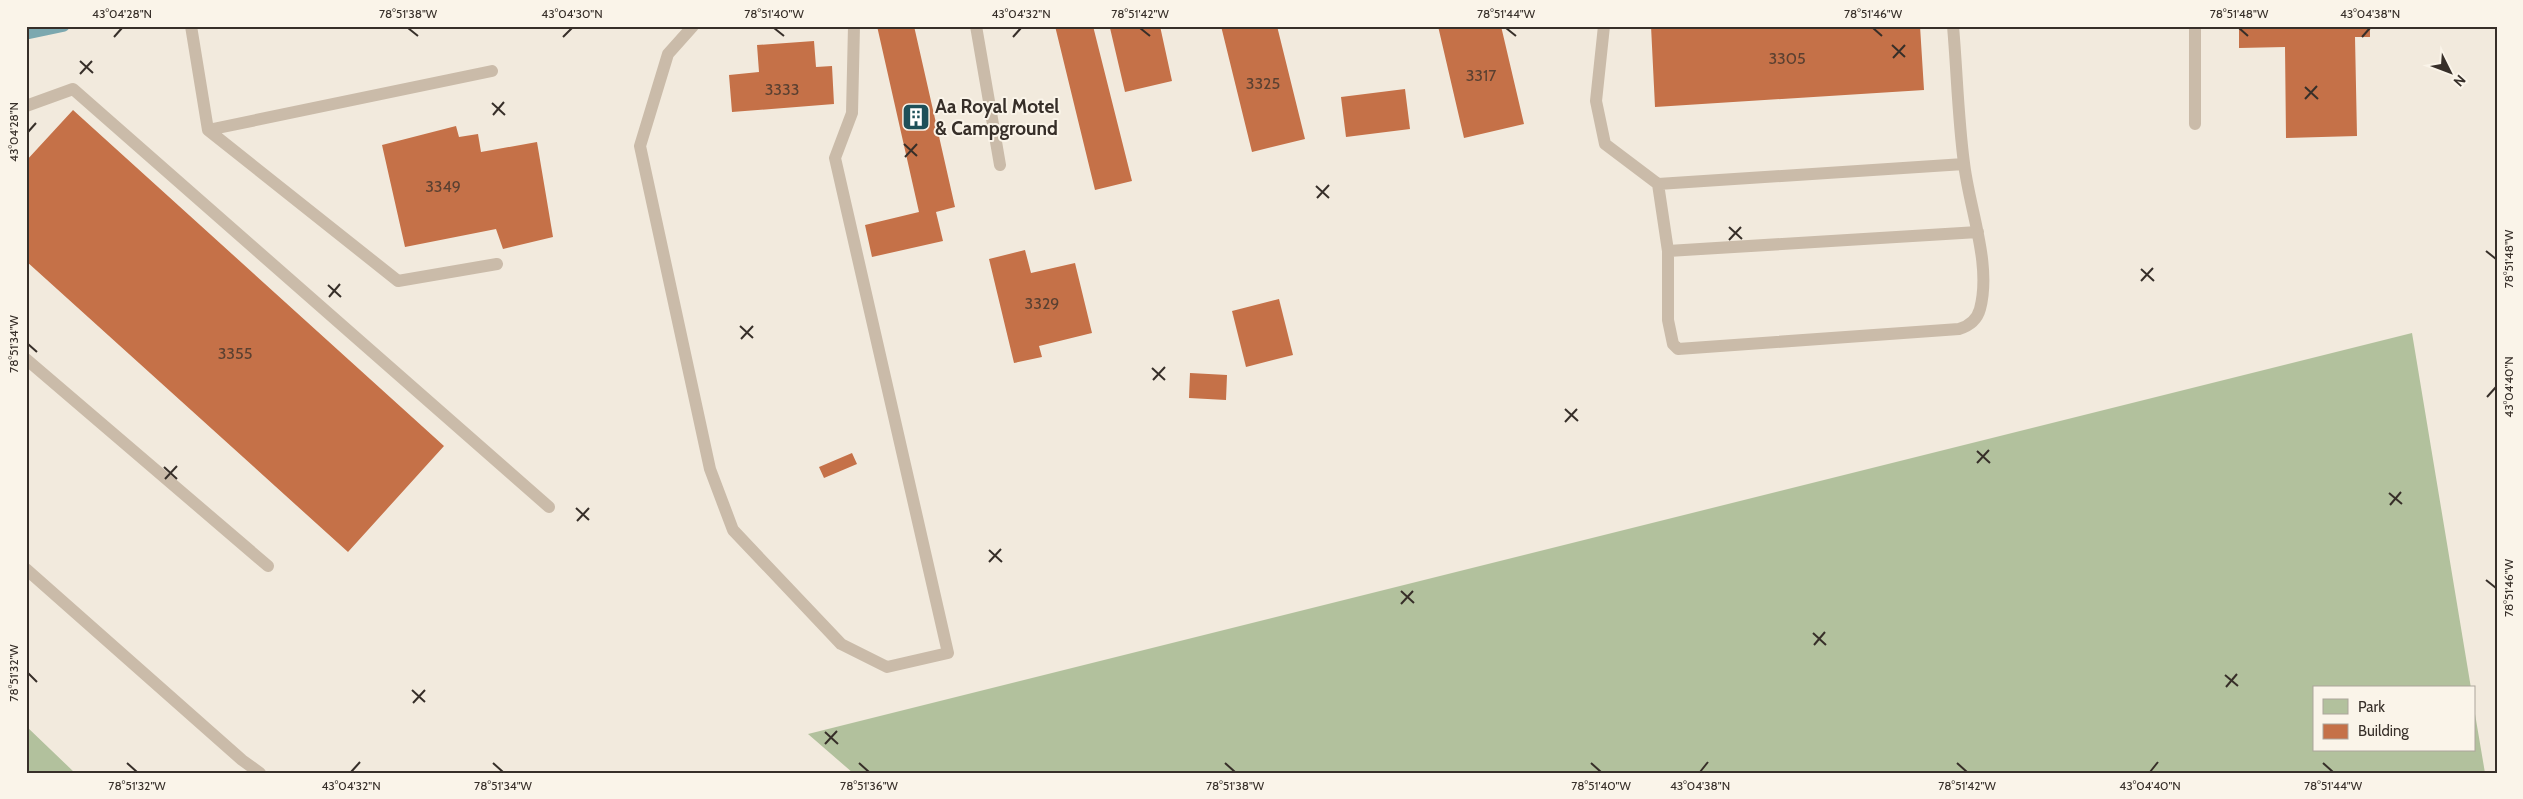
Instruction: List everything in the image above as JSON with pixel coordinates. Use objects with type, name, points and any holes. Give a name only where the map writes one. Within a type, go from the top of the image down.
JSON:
[{"type":"lane","points":[[191,26],[208,130],[398,281],[497,264]]},
{"type":"lane","points":[[693,26],[668,54],[640,146],[710,469],[733,530],[841,644],[887,667],[948,653],[835,158],[852,113],[854,26]]},
{"type":"lane","points":[[976,26],[1000,165]]},
{"type":"lane","points":[[1604,26],[1596,101],[1605,144],[1658,184],[1964,164]]},
{"type":"lane","points":[[1658,184],[1668,251],[1668,320],[1673,344],[1683,349],[1959,329],[1967,326],[1975,320],[1980,310],[1983,289],[1978,232],[1964,164],[1954,26]]},
{"type":"lane","points":[[2195,26],[2195,124]]},
{"type":"lane","points":[[208,130],[492,71]]},
{"type":"lane","points":[[26,106],[73,89],[549,507]]},
{"type":"lane","points":[[1668,251],[1978,232]]},
{"type":"lane","points":[[26,359],[268,566]]},
{"type":"lane","points":[[26,569],[124,658],[242,760],[260,773]]},
{"type":"green space","points":[[2412,333],[2471,686],[2313,686],[2313,752],[2476,752],[2476,720],[2485,773],[853,773],[808,734]]},
{"type":"green space","points":[[26,726],[75,773],[26,773]]},
{"type":"building","name":"Aa Royal Motel & Campground","points":[[877,26],[914,26],[955,207],[936,212],[943,241],[872,257],[865,225],[919,212]]},
{"type":"building","points":[[1055,26],[1093,26],[1132,181],[1095,190]]},
{"type":"building","points":[[1117,26],[1160,26],[1172,81],[1125,92],[1110,28]]},
{"type":"building","points":[[1221,26],[1277,26],[1305,139],[1252,152]]},
{"type":"building","points":[[1438,26],[1501,26],[1524,124],[1464,138]]},
{"type":"building","points":[[1651,26],[1920,26],[1924,90],[1655,107]]},
{"type":"building","points":[[2239,26],[2370,26],[2370,37],[2355,37],[2357,136],[2286,138],[2285,47],[2239,48]]},
{"type":"building","points":[[814,41],[816,67],[832,66],[834,104],[732,112],[729,75],[759,72],[757,45]]},
{"type":"building","points":[[1405,89],[1410,129],[1346,137],[1341,97]]},
{"type":"building","points":[[73,110],[444,446],[348,552],[26,261],[26,161]]},
{"type":"building","points":[[456,126],[459,137],[478,134],[481,152],[537,142],[553,237],[503,249],[496,229],[405,247],[382,145]]},
{"type":"building","points":[[1025,250],[1031,273],[1075,263],[1092,333],[1039,346],[1042,357],[1014,363],[989,259]]},
{"type":"building","points":[[1279,299],[1293,355],[1246,367],[1232,311]]},
{"type":"building","points":[[1190,373],[1227,375],[1226,400],[1189,398]]},
{"type":"building","points":[[852,453],[857,464],[824,478],[819,467]]},
{"type":"waterway","points":[[26,34],[64,26]]},
{"type":"place","name":"Aa Royal Motel & Campground","points":[[916,117]]}]
